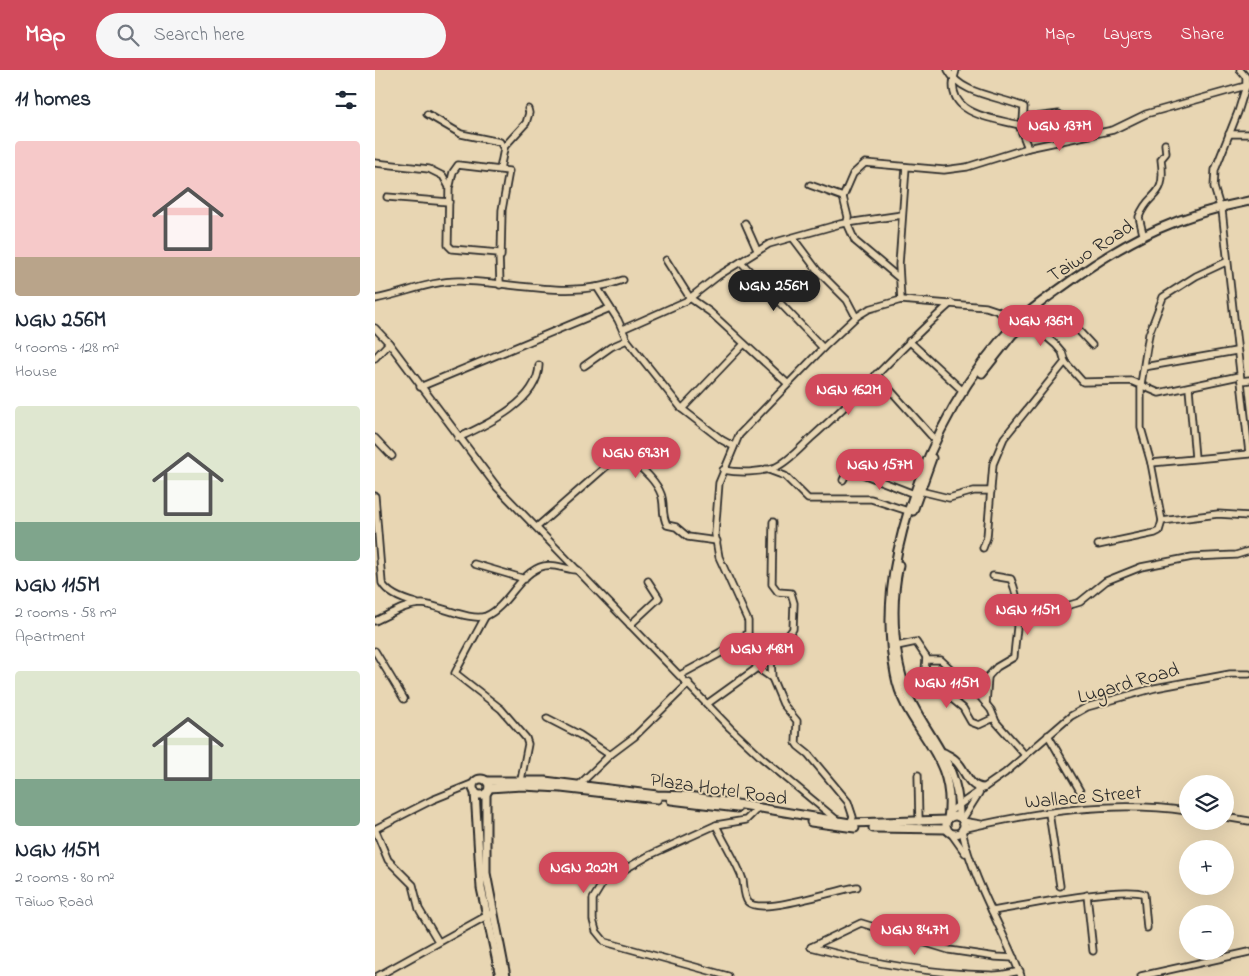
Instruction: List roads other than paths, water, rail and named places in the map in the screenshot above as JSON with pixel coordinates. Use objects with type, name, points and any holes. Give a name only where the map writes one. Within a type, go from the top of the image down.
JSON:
[{"type":"main road","name":"Taiwo Road","points":[[961,819],[951,770],[943,753],[913,705],[905,687],[897,646],[895,618],[895,586],[906,530],[935,440],[964,392],[1014,326],[1088,268],[1143,234],[1173,221],[1249,202]]},
{"type":"main road","name":"Taiwo Road","points":[[948,817],[948,782],[943,766],[901,696],[895,675],[890,612],[895,560],[908,511],[934,453],[953,415],[981,374],[1023,324],[1039,310],[1125,248],[1176,224],[1221,208]]},
{"type":"main road","points":[[943,753],[955,760],[971,782],[983,789]]},
{"type":"main road","points":[[500,976],[491,913],[485,865],[487,788],[479,779],[473,783],[481,888],[491,913],[506,976]]},
{"type":"main road","name":"Plaza Hotel Road","points":[[487,788],[521,780],[580,784],[657,795],[697,797],[775,812],[837,821],[847,826],[919,822],[948,817]]},
{"type":"main road","name":"Plaza Hotel Road","points":[[487,788],[522,786],[561,788],[643,799],[688,801],[847,826],[948,831]]},
{"type":"main road","points":[[475,792],[480,795],[487,788]]},
{"type":"main road","points":[[955,816],[961,819],[962,830],[954,834],[948,831],[948,817],[955,816]]},
{"type":"street","points":[[948,70],[953,79],[980,93],[1001,97],[1024,107],[1024,116],[1019,125]]},
{"type":"street","points":[[956,70],[953,79],[954,92],[961,106],[970,112],[1019,125]]},
{"type":"street","points":[[1151,463],[1249,453],[1221,208],[1213,177],[1247,85],[1245,77],[1240,70]]},
{"type":"street","points":[[899,278],[855,240],[847,223],[848,217],[843,197],[853,174],[865,163],[953,170],[1028,148],[1113,130],[1146,114],[1188,104],[1213,94],[1247,85]]},
{"type":"street","points":[[499,169],[504,147],[526,123],[528,110]]},
{"type":"street","points":[[427,114],[461,134],[493,139],[500,142],[504,147]]},
{"type":"street","points":[[1024,116],[1036,117],[1059,114]]},
{"type":"street","points":[[1019,125],[1028,148]]},
{"type":"street","points":[[1229,134],[1249,134]]},
{"type":"street","points":[[1143,234],[1139,217],[1160,190],[1163,179],[1161,159],[1167,153],[1165,144]]},
{"type":"street","points":[[375,162],[429,169],[443,176],[449,187]]},
{"type":"street","points":[[500,285],[501,256],[502,210],[510,174],[507,170],[458,165],[453,172],[449,187],[448,242],[450,248],[497,251],[501,256]]},
{"type":"street","points":[[901,300],[899,278],[902,215],[907,167]]},
{"type":"street","points":[[810,185],[843,197]]},
{"type":"street","points":[[387,196],[449,202]]},
{"type":"street","points":[[623,329],[673,308],[757,250],[769,244],[847,223],[902,215]]},
{"type":"street","points":[[745,223],[757,250]]},
{"type":"street","points":[[793,238],[817,270],[847,300],[855,317]]},
{"type":"street","points":[[667,260],[690,298],[702,304],[787,383]]},
{"type":"street","points":[[741,262],[823,348]]},
{"type":"street","points":[[1098,545],[1159,531],[1163,521],[1151,463],[1141,428],[1141,384],[1149,334],[1163,297],[1196,276],[1227,262]]},
{"type":"street","points":[[375,300],[443,282],[461,281],[541,290],[597,287],[623,280]]},
{"type":"street","points":[[597,287],[623,329],[627,340],[682,409],[722,440],[733,446]]},
{"type":"street","points":[[680,674],[730,648],[749,633],[748,621],[719,557],[715,534],[718,491],[723,470],[733,446],[747,425],[787,383],[855,317],[885,303],[901,300],[994,308],[1014,326]]},
{"type":"street","points":[[723,470],[733,472],[766,469],[783,463],[831,421],[909,341],[951,303]]},
{"type":"street","points":[[420,387],[610,308]]},
{"type":"street","points":[[1039,310],[1051,316],[1067,318],[1092,345]]},
{"type":"street","points":[[1023,324],[1041,332],[1062,352],[1065,362],[1083,382],[1131,381],[1159,394],[1240,378],[1249,380]]},
{"type":"street","points":[[375,328],[389,343],[458,438],[497,487],[630,625],[689,683],[707,704],[762,758],[837,821]]},
{"type":"street","points":[[584,366],[611,347],[627,340]]},
{"type":"street","points":[[909,341],[964,392]]},
{"type":"street","points":[[375,358],[389,343]]},
{"type":"street","points":[[682,409],[744,344]]},
{"type":"street","points":[[1144,367],[1236,351]]},
{"type":"street","points":[[983,548],[987,537],[993,464],[1004,438],[1065,362]]},
{"type":"street","points":[[458,438],[491,423],[518,404],[538,374],[539,366]]},
{"type":"street","points":[[876,374],[935,440]]},
{"type":"street","points":[[1189,388],[1195,458]]},
{"type":"street","points":[[375,438],[392,456]]},
{"type":"street","points":[[537,527],[618,456],[626,454],[648,475],[661,494],[662,511],[667,525],[676,527],[688,537],[717,541]]},
{"type":"street","points":[[766,469],[785,476],[808,499],[871,499],[908,511]]},
{"type":"street","points":[[843,480],[848,471],[855,470],[917,492],[949,498],[974,490],[991,491]]},
{"type":"street","points":[[375,496],[378,582],[407,604]]},
{"type":"street","points":[[1163,521],[1218,514],[1249,516]]},
{"type":"street","points":[[707,704],[771,658],[793,629],[794,603],[791,593],[778,592],[772,584],[773,522]]},
{"type":"street","points":[[1050,611],[1080,602],[1106,581],[1141,567],[1192,557],[1237,555],[1249,551]]},
{"type":"street","points":[[474,564],[525,579]]},
{"type":"street","points":[[521,780],[528,744],[526,738],[501,709],[455,673],[485,617],[501,606],[525,579],[544,566],[554,565],[577,570]]},
{"type":"street","points":[[968,686],[983,682],[997,667],[1013,659],[1019,630],[1019,606],[1011,579],[993,576]]},
{"type":"street","points":[[630,625],[659,598],[648,581]]},
{"type":"street","points":[[375,621],[407,604],[423,604],[470,616],[485,617]]},
{"type":"street","points":[[897,646],[916,642],[927,660],[941,660],[978,694],[994,718],[1025,755]]},
{"type":"street","points":[[375,651],[404,699]]},
{"type":"street","points":[[926,657],[925,671],[929,680],[963,708],[971,722],[979,725],[994,718]]},
{"type":"street","points":[[771,658],[772,678],[783,704],[797,720],[796,743],[848,802],[853,817],[847,826]]},
{"type":"street","points":[[756,667],[772,678]]},
{"type":"street","name":"Lugard Road","points":[[948,817],[959,805],[983,789],[1079,711],[1109,700],[1207,678],[1249,674]]},
{"type":"street","points":[[986,704],[988,677]]},
{"type":"street","points":[[580,784],[610,755],[634,737],[689,683]]},
{"type":"street","points":[[547,718],[581,735],[610,755]]},
{"type":"street","points":[[1048,735],[1080,791]]},
{"type":"street","points":[[918,775],[919,822]]},
{"type":"street","points":[[438,942],[419,909],[413,885],[388,860],[375,829],[432,800],[457,792],[473,783]]},
{"type":"street","points":[[982,825],[961,819],[983,789]]},
{"type":"street","points":[[457,792],[475,792]]},
{"type":"street","name":"Wallace Street","points":[[962,830],[1049,813],[1126,806],[1151,806],[1179,810]]},
{"type":"street","points":[[728,976],[605,942],[596,931],[593,920],[593,899],[604,881],[650,855],[716,824],[745,820],[755,811]]},
{"type":"street","points":[[1049,813],[1060,886]]},
{"type":"street","points":[[1234,818],[1249,820]]},
{"type":"street","points":[[716,824],[742,879],[747,901],[750,904],[768,906],[857,887]]},
{"type":"street","points":[[962,830],[968,857],[992,911],[1014,958],[1021,974],[991,976],[942,971],[811,947],[861,923],[949,950],[1014,958]]},
{"type":"street","points":[[948,831],[968,857]]},
{"type":"street","points":[[992,911],[1087,895],[1133,891],[1143,893],[1147,928]]},
{"type":"street","points":[[1087,895],[1093,951]]},
{"type":"street","points":[[378,976],[491,913]]},
{"type":"street","points":[[1141,976],[1249,952]]}]
